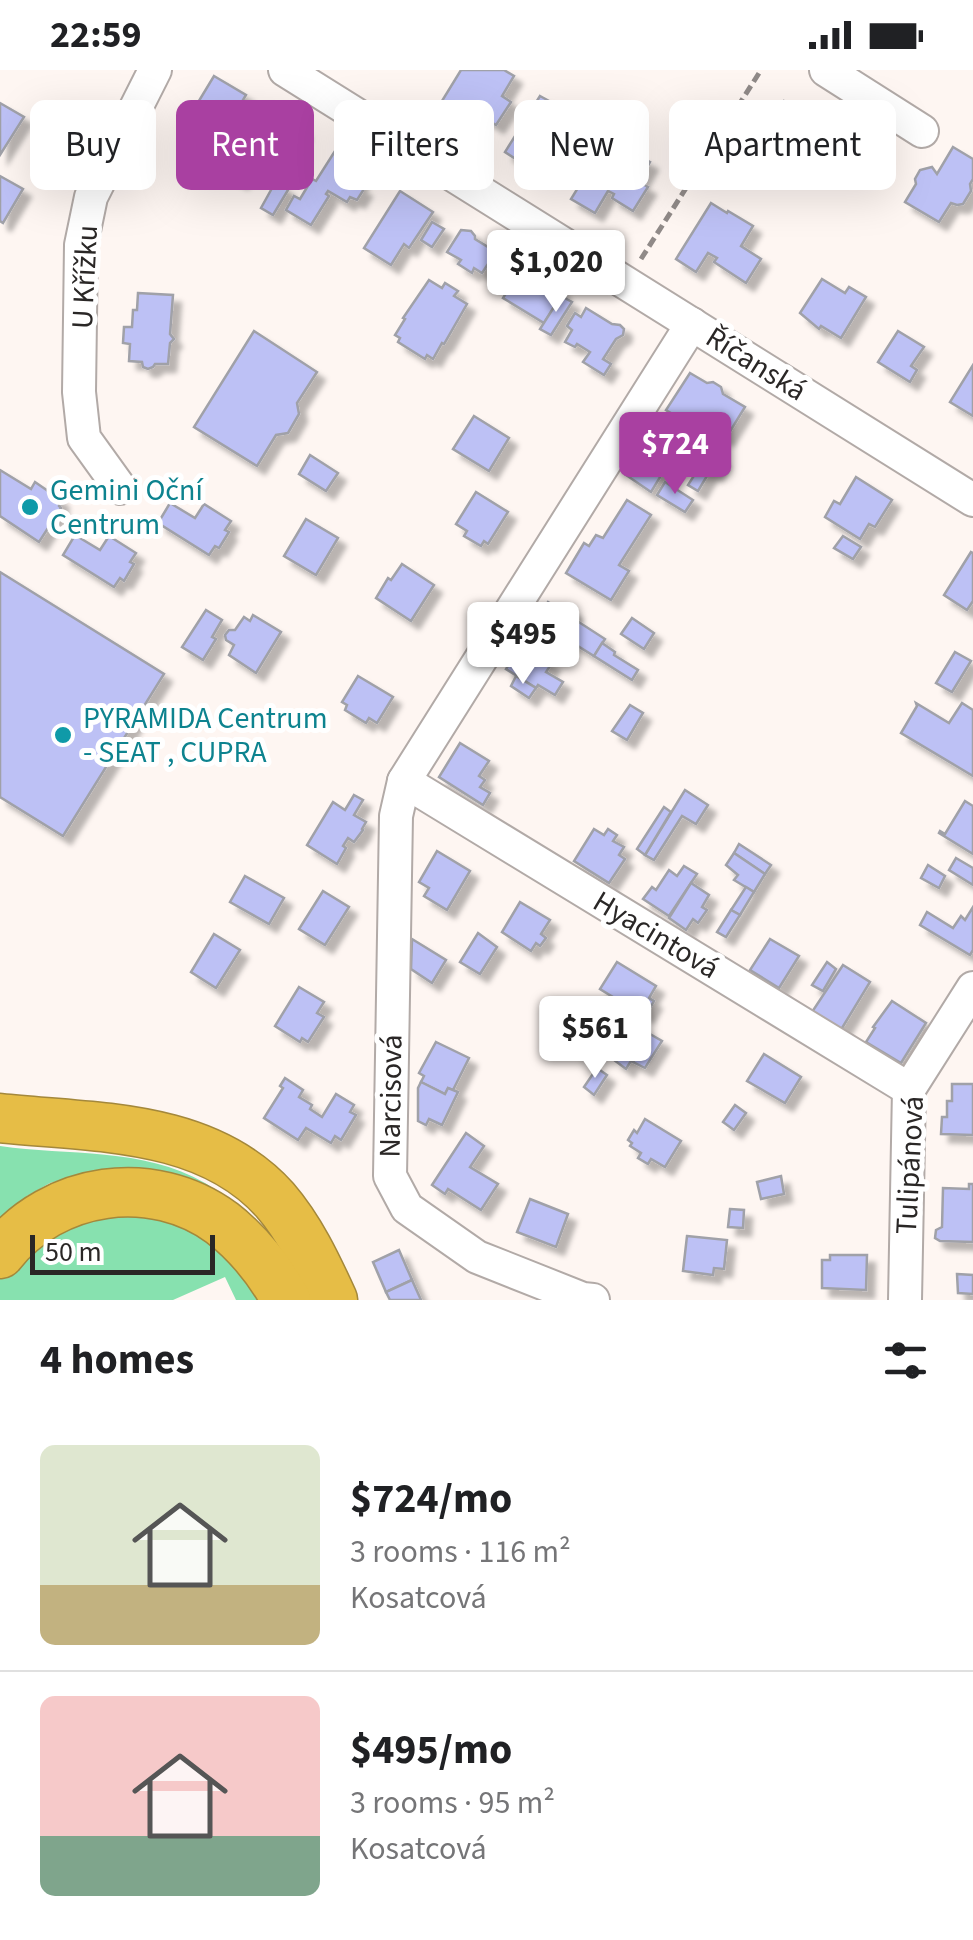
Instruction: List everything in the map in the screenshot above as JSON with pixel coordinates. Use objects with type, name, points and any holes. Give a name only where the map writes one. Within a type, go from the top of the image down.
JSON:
[{"type":"highway","points":[[0,1118],[134,1132],[186,1143],[224,1159],[276,1201],[308,1248],[333,1300]]},
{"type":"highway","points":[[0,1254],[31,1224],[76,1200],[108,1192],[146,1192],[219,1220],[260,1260],[286,1300]]},
{"type":"street","name":"U Křížku","points":[[120,488],[84,438],[79,392],[82,245],[92,197],[156,70]]},
{"type":"street","name":"Říčanská","points":[[285,70],[973,500]]},
{"type":"street","points":[[826,70],[922,131]]},
{"type":"street","points":[[404,781],[692,324]]},
{"type":"street","name":"Hyacintová","points":[[404,781],[909,1090]]},
{"type":"street","name":"Narcisová","points":[[404,781],[396,816],[390,1176],[407,1208],[478,1257],[583,1300],[593,1300]]},
{"type":"street","name":"Tulipánová","points":[[906,1300],[909,1090],[973,988]]},
{"type":"path","points":[[626,283],[761,70]]},
{"type":"green space","points":[[0,1146],[156,1163],[205,1183],[236,1206],[134,1172],[96,1171],[50,1183],[27,1196],[0,1220]]},
{"type":"green space","points":[[83,1210],[187,1218],[267,1300],[236,1300],[225,1277],[173,1300],[0,1300],[0,1275]]},
{"type":"building","points":[[461,70],[504,70],[514,76],[502,96],[511,102],[496,125],[494,100],[443,100]]},
{"type":"building","points":[[214,76],[246,95],[243,100],[199,100]]},
{"type":"building","points":[[0,103],[24,117],[0,155]]},
{"type":"building","points":[[514,138],[514,158],[505,152]]},
{"type":"building","points":[[953,147],[973,159],[971,191],[963,204],[951,203],[939,222],[905,202],[920,170],[932,167],[937,174]]},
{"type":"building","points":[[334,153],[334,190],[363,190],[357,200],[350,197],[347,202],[328,191],[329,196],[311,225],[286,210],[294,196],[300,199],[305,190],[314,190]]},
{"type":"building","points":[[0,176],[23,189],[3,223],[0,221]]},
{"type":"building","points":[[271,190],[288,190],[273,215],[261,208]]},
{"type":"building","points":[[577,190],[646,190],[633,211],[608,191],[595,213],[571,199]]},
{"type":"building","points":[[400,191],[433,212],[409,248],[404,244],[391,265],[364,248]]},
{"type":"building","points":[[711,203],[753,226],[741,246],[761,259],[746,283],[714,262],[717,258],[708,253],[696,272],[676,259]]},
{"type":"building","points":[[432,222],[444,229],[432,247],[421,240]]},
{"type":"building","points":[[461,230],[471,231],[475,239],[496,252],[482,273],[474,268],[472,273],[447,252]]},
{"type":"building","points":[[522,268],[563,293],[544,323],[503,298]]},
{"type":"building","points":[[822,279],[845,293],[849,287],[866,297],[841,338],[821,326],[819,329],[800,313]]},
{"type":"building","points":[[429,280],[458,291],[454,296],[467,304],[433,359],[427,355],[425,359],[398,342],[400,338],[395,335]]},
{"type":"building","points":[[138,293],[173,295],[170,334],[174,339],[168,364],[155,364],[148,369],[142,362],[129,361],[130,344],[123,343],[124,327],[132,327]]},
{"type":"building","points":[[561,296],[572,302],[551,335],[540,329]]},
{"type":"building","points":[[586,308],[624,329],[603,359],[611,364],[604,375],[583,362],[590,352],[565,342],[572,330],[567,326],[575,313],[581,317]]},
{"type":"building","points":[[254,331],[317,372],[297,403],[299,414],[288,433],[276,435],[257,466],[194,427]]},
{"type":"building","points":[[898,331],[924,347],[911,366],[917,370],[910,382],[878,362]]},
{"type":"building","points":[[973,365],[973,416],[950,402]]},
{"type":"building","points":[[690,373],[707,383],[713,382],[723,394],[745,407],[726,438],[720,435],[716,441],[692,426],[689,432],[679,426],[682,420],[666,410]]},
{"type":"building","points":[[474,416],[509,438],[489,471],[453,449]]},
{"type":"building","points":[[709,452],[722,460],[698,491],[688,485]]},
{"type":"building","points":[[310,455],[338,473],[326,491],[299,474]]},
{"type":"building","points":[[637,458],[662,474],[651,492],[626,475]]},
{"type":"building","name":"Gemini Oční Centrum","points":[[0,470],[31,489],[35,482],[61,500],[61,508],[39,542],[0,516]]},
{"type":"building","points":[[856,477],[892,500],[875,527],[869,524],[860,539],[825,517],[834,501],[840,504]]},
{"type":"building","points":[[665,482],[693,500],[685,512],[657,495]]},
{"type":"building","points":[[476,492],[508,512],[488,544],[484,541],[481,546],[464,536],[467,531],[456,524]]},
{"type":"building","points":[[627,500],[651,515],[619,565],[629,571],[611,600],[566,573],[584,543],[589,546],[596,535],[603,538]]},
{"type":"building","points":[[170,503],[195,518],[204,504],[231,521],[219,548],[215,546],[209,555],[158,523]]},
{"type":"building","points":[[306,519],[338,538],[316,575],[284,556]]},
{"type":"building","points":[[75,535],[100,550],[109,536],[136,553],[124,581],[120,578],[114,587],[63,555]]},
{"type":"building","points":[[843,536],[861,547],[853,559],[834,548]]},
{"type":"building","points":[[971,552],[973,601],[967,610],[944,595]]},
{"type":"building","points":[[402,564],[434,585],[411,621],[376,598]]},
{"type":"building","name":"PYRAMIDA Centrum - SEAT , CUPRA","points":[[0,572],[164,674],[63,836],[0,797]]},
{"type":"building","points":[[548,602],[560,610],[564,605],[575,612],[571,617],[605,639],[594,656],[536,620]]},
{"type":"building","points":[[206,610],[222,620],[203,660],[182,647]]},
{"type":"building","points":[[253,615],[281,632],[256,673],[229,655],[234,645],[225,635],[235,630],[244,617],[250,621]]},
{"type":"building","points":[[632,618],[654,633],[644,649],[621,634]]},
{"type":"building","points":[[602,643],[638,670],[632,680],[594,656]]},
{"type":"building","points":[[522,644],[552,663],[546,672],[563,682],[555,695],[506,669]]},
{"type":"building","points":[[955,652],[971,661],[952,692],[936,683]]},
{"type":"building","points":[[358,676],[393,697],[377,723],[369,718],[366,723],[345,710],[347,705],[342,702]]},
{"type":"building","points":[[516,676],[536,688],[529,698],[511,686]]},
{"type":"building","points":[[916,703],[949,723],[962,703],[973,710],[973,776],[901,733]]},
{"type":"building","points":[[630,705],[643,713],[627,740],[612,731]]},
{"type":"building","points":[[460,743],[489,761],[479,776],[485,780],[480,787],[490,793],[483,805],[439,777]]},
{"type":"building","points":[[685,790],[708,805],[696,824],[682,816],[654,860],[645,855]]},
{"type":"building","points":[[354,795],[363,800],[354,815],[366,822],[354,842],[348,838],[337,864],[307,845],[333,802],[345,810]]},
{"type":"building","points":[[965,801],[973,806],[973,854],[939,833],[945,834]]},
{"type":"building","points":[[664,807],[671,812],[645,855],[637,849]]},
{"type":"building","points":[[594,829],[604,835],[608,829],[617,835],[613,841],[624,847],[619,855],[625,859],[609,883],[574,861]]},
{"type":"building","points":[[739,844],[771,865],[765,874],[734,853]]},
{"type":"building","points":[[437,851],[470,871],[447,910],[424,896],[429,888],[419,882]]},
{"type":"building","points":[[734,853],[765,874],[754,892],[734,880],[738,875],[726,865]]},
{"type":"building","points":[[956,858],[973,868],[973,885],[949,870]]},
{"type":"building","points":[[928,865],[945,876],[939,888],[921,878]]},
{"type":"building","points":[[684,866],[697,874],[669,916],[643,899],[652,887],[656,890],[669,870],[677,876]]},
{"type":"building","points":[[245,876],[284,898],[269,924],[230,902]]},
{"type":"building","points":[[691,883],[709,895],[702,907],[707,910],[698,923],[693,919],[686,930],[669,918]]},
{"type":"building","points":[[746,887],[754,892],[740,915],[731,910]]},
{"type":"building","points":[[323,891],[349,907],[325,945],[299,929]]},
{"type":"building","points":[[520,902],[550,920],[541,934],[546,938],[531,951],[502,932]]},
{"type":"building","points":[[973,907],[970,955],[920,925],[927,912],[953,928],[961,916],[965,920]]},
{"type":"building","points":[[731,910],[740,915],[726,937],[717,932]]},
{"type":"building","points":[[478,933],[497,947],[480,974],[460,962]]},
{"type":"building","points":[[214,934],[240,950],[216,988],[191,972]]},
{"type":"building","points":[[412,939],[446,960],[432,983],[411,969]]},
{"type":"building","points":[[770,939],[799,956],[779,988],[750,970]]},
{"type":"building","points":[[617,962],[656,986],[646,1015],[600,989]]},
{"type":"building","points":[[827,962],[836,969],[823,991],[812,985]]},
{"type":"building","points":[[843,965],[870,982],[839,1033],[810,1015]]},
{"type":"building","points":[[299,987],[324,1002],[317,1013],[324,1017],[308,1042],[302,1038],[300,1042],[275,1026]]},
{"type":"building","points":[[892,1001],[926,1023],[901,1063],[866,1042]]},
{"type":"building","points":[[637,1024],[649,1032],[626,1069],[614,1060]]},
{"type":"building","points":[[650,1034],[662,1041],[645,1068],[633,1062]]},
{"type":"building","points":[[436,1042],[469,1058],[453,1090],[448,1088],[445,1094],[421,1082],[424,1076],[419,1073]]},
{"type":"building","points":[[764,1054],[801,1077],[785,1103],[747,1081]]},
{"type":"building","points":[[597,1068],[607,1075],[594,1095],[584,1087]]},
{"type":"building","points":[[285,1078],[303,1090],[299,1097],[322,1117],[336,1094],[354,1105],[350,1112],[356,1115],[341,1140],[335,1136],[331,1143],[306,1128],[298,1140],[264,1118]]},
{"type":"building","points":[[421,1082],[445,1094],[448,1088],[458,1092],[442,1125],[429,1119],[426,1125],[418,1121]]},
{"type":"building","points":[[952,1084],[973,1084],[973,1135],[941,1134],[947,1101],[952,1101]]},
{"type":"building","points":[[735,1105],[746,1113],[734,1130],[723,1122]]},
{"type":"building","points":[[645,1119],[681,1141],[665,1167],[651,1159],[648,1164],[638,1158],[641,1153],[630,1146],[628,1140]]},
{"type":"building","points":[[466,1133],[484,1146],[470,1167],[498,1184],[481,1210],[448,1189],[445,1194],[432,1185]]},
{"type":"building","points":[[781,1176],[784,1194],[761,1199],[757,1182]]},
{"type":"building","points":[[969,1184],[973,1184],[973,1242],[940,1241],[935,1238],[936,1230],[942,1227],[943,1188],[969,1189]]},
{"type":"building","points":[[530,1199],[568,1214],[556,1247],[517,1232]]},
{"type":"building","points":[[730,1209],[744,1210],[743,1228],[728,1227]]},
{"type":"building","points":[[687,1236],[727,1240],[724,1269],[714,1268],[713,1275],[683,1271]]},
{"type":"building","points":[[399,1250],[412,1280],[386,1292],[373,1262]]},
{"type":"building","points":[[830,1255],[867,1255],[866,1290],[822,1288],[822,1260],[830,1260]]},
{"type":"building","points":[[957,1274],[973,1275],[973,1294],[958,1293]]},
{"type":"building","points":[[412,1280],[421,1300],[390,1300],[386,1292]]},
{"type":"place","name":"Gemini Oční Centrum","points":[[30,507]]},
{"type":"place","name":"PYRAMIDA Centrum - SEAT , CUPRA","points":[[63,735]]}]
